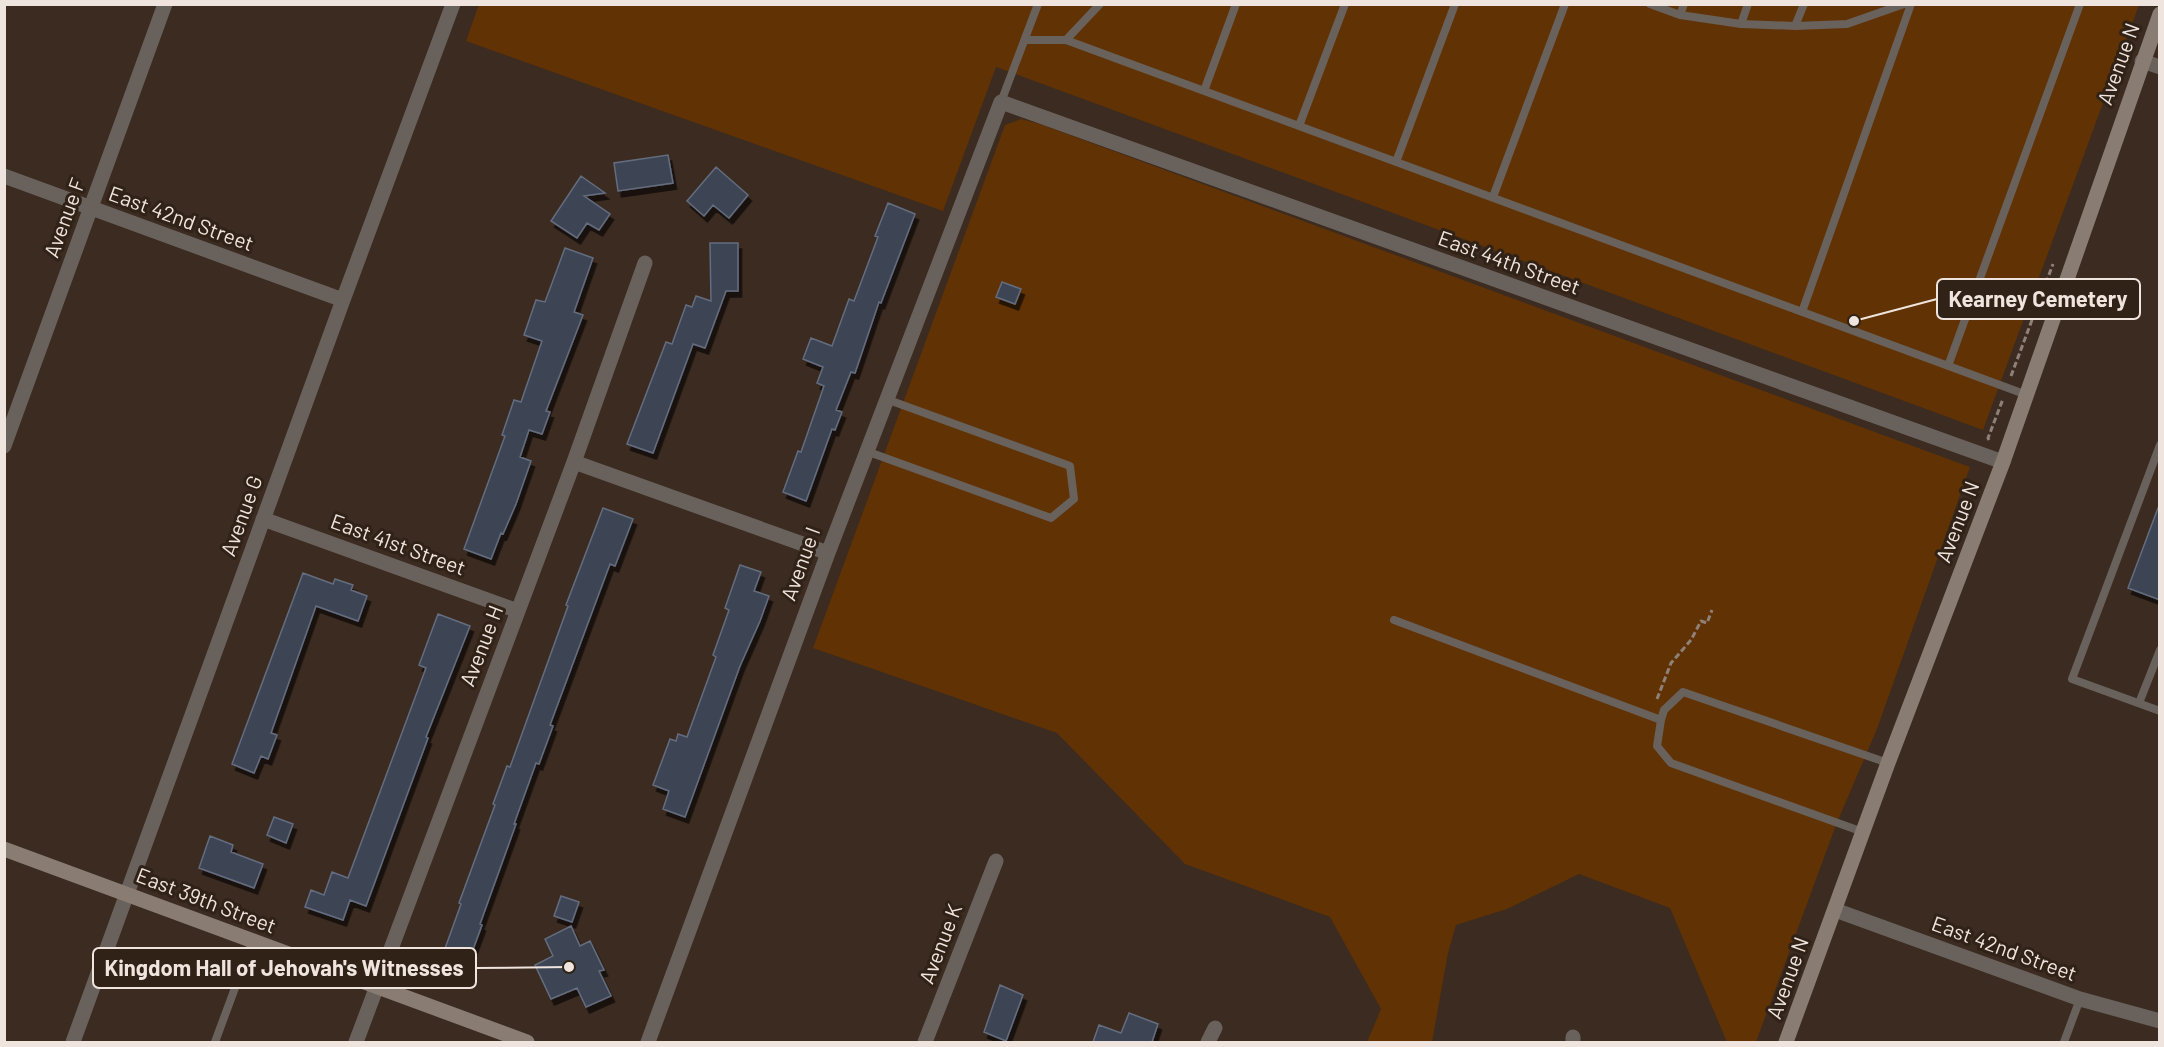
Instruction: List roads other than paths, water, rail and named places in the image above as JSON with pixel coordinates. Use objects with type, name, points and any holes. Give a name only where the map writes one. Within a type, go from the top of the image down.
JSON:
[{"type":"main road","name":"Avenue N","points":[[1786,1042],[1888,764],[2003,462],[2160,14]]},
{"type":"main road","name":"East 39th Street","points":[[5,852],[127,894],[252,942],[377,986],[502,1038],[527,1042]]},
{"type":"street","name":"Avenue F","points":[[4,446],[165,4]]},
{"type":"street","name":"Avenue G","points":[[73,1042],[453,4]]},
{"type":"street","points":[[2142,61],[2160,68]]},
{"type":"street","name":"Avenue I","points":[[648,1042],[866,451],[1001,102]]},
{"type":"street","name":"East 44th Street","points":[[1001,102],[2003,462]]},
{"type":"street","name":"East 42nd Street","points":[[4,176],[343,300]]},
{"type":"street","name":"Avenue H","points":[[356,1042],[518,611],[645,263]]},
{"type":"street","points":[[573,462],[828,553]]},
{"type":"street","name":"East 41st Street","points":[[263,519],[518,611]]},
{"type":"street","name":"Avenue K","points":[[925,1042],[996,861]]},
{"type":"street","name":"East 42nd Street","points":[[1835,910],[2080,999],[2160,1021]]},
{"type":"street","points":[[1208,1042],[1215,1028]]},
{"type":"lane","points":[[1001,102],[1038,4]]},
{"type":"lane","points":[[1066,39],[1100,4]]},
{"type":"lane","points":[[1204,91],[1236,4]]},
{"type":"lane","points":[[1299,126],[1345,4]]},
{"type":"lane","points":[[1396,162],[1455,4]]},
{"type":"lane","points":[[1493,197],[1565,4]]},
{"type":"lane","points":[[1650,4],[1680,15],[1741,24],[1796,26],[1847,24],[1904,4]]},
{"type":"lane","points":[[1680,15],[1684,4]]},
{"type":"lane","points":[[1741,24],[1748,4]]},
{"type":"lane","points":[[1796,26],[1804,4]]},
{"type":"lane","points":[[1802,312],[1911,4]]},
{"type":"lane","points":[[1948,366],[2080,4]]},
{"type":"lane","points":[[1025,40],[1066,39],[2027,395]]},
{"type":"lane","points":[[866,451],[1051,518],[1074,499],[1070,466],[886,399]]},
{"type":"lane","points":[[2160,445],[2072,679],[2160,711]]},
{"type":"lane","points":[[1394,620],[1661,720]]},
{"type":"lane","points":[[2139,703],[2160,650]]},
{"type":"lane","points":[[1863,832],[1671,763],[1657,746],[1664,711],[1683,692],[1888,764]]},
{"type":"lane","points":[[215,1042],[252,942]]},
{"type":"lane","points":[[2064,1042],[2080,999]]},
{"type":"place","name":"Kearney Cemetery","points":[[1854,321]]},
{"type":"place","name":"Kingdom Hall of Jehovah's Witnesses","points":[[569,967]]}]
